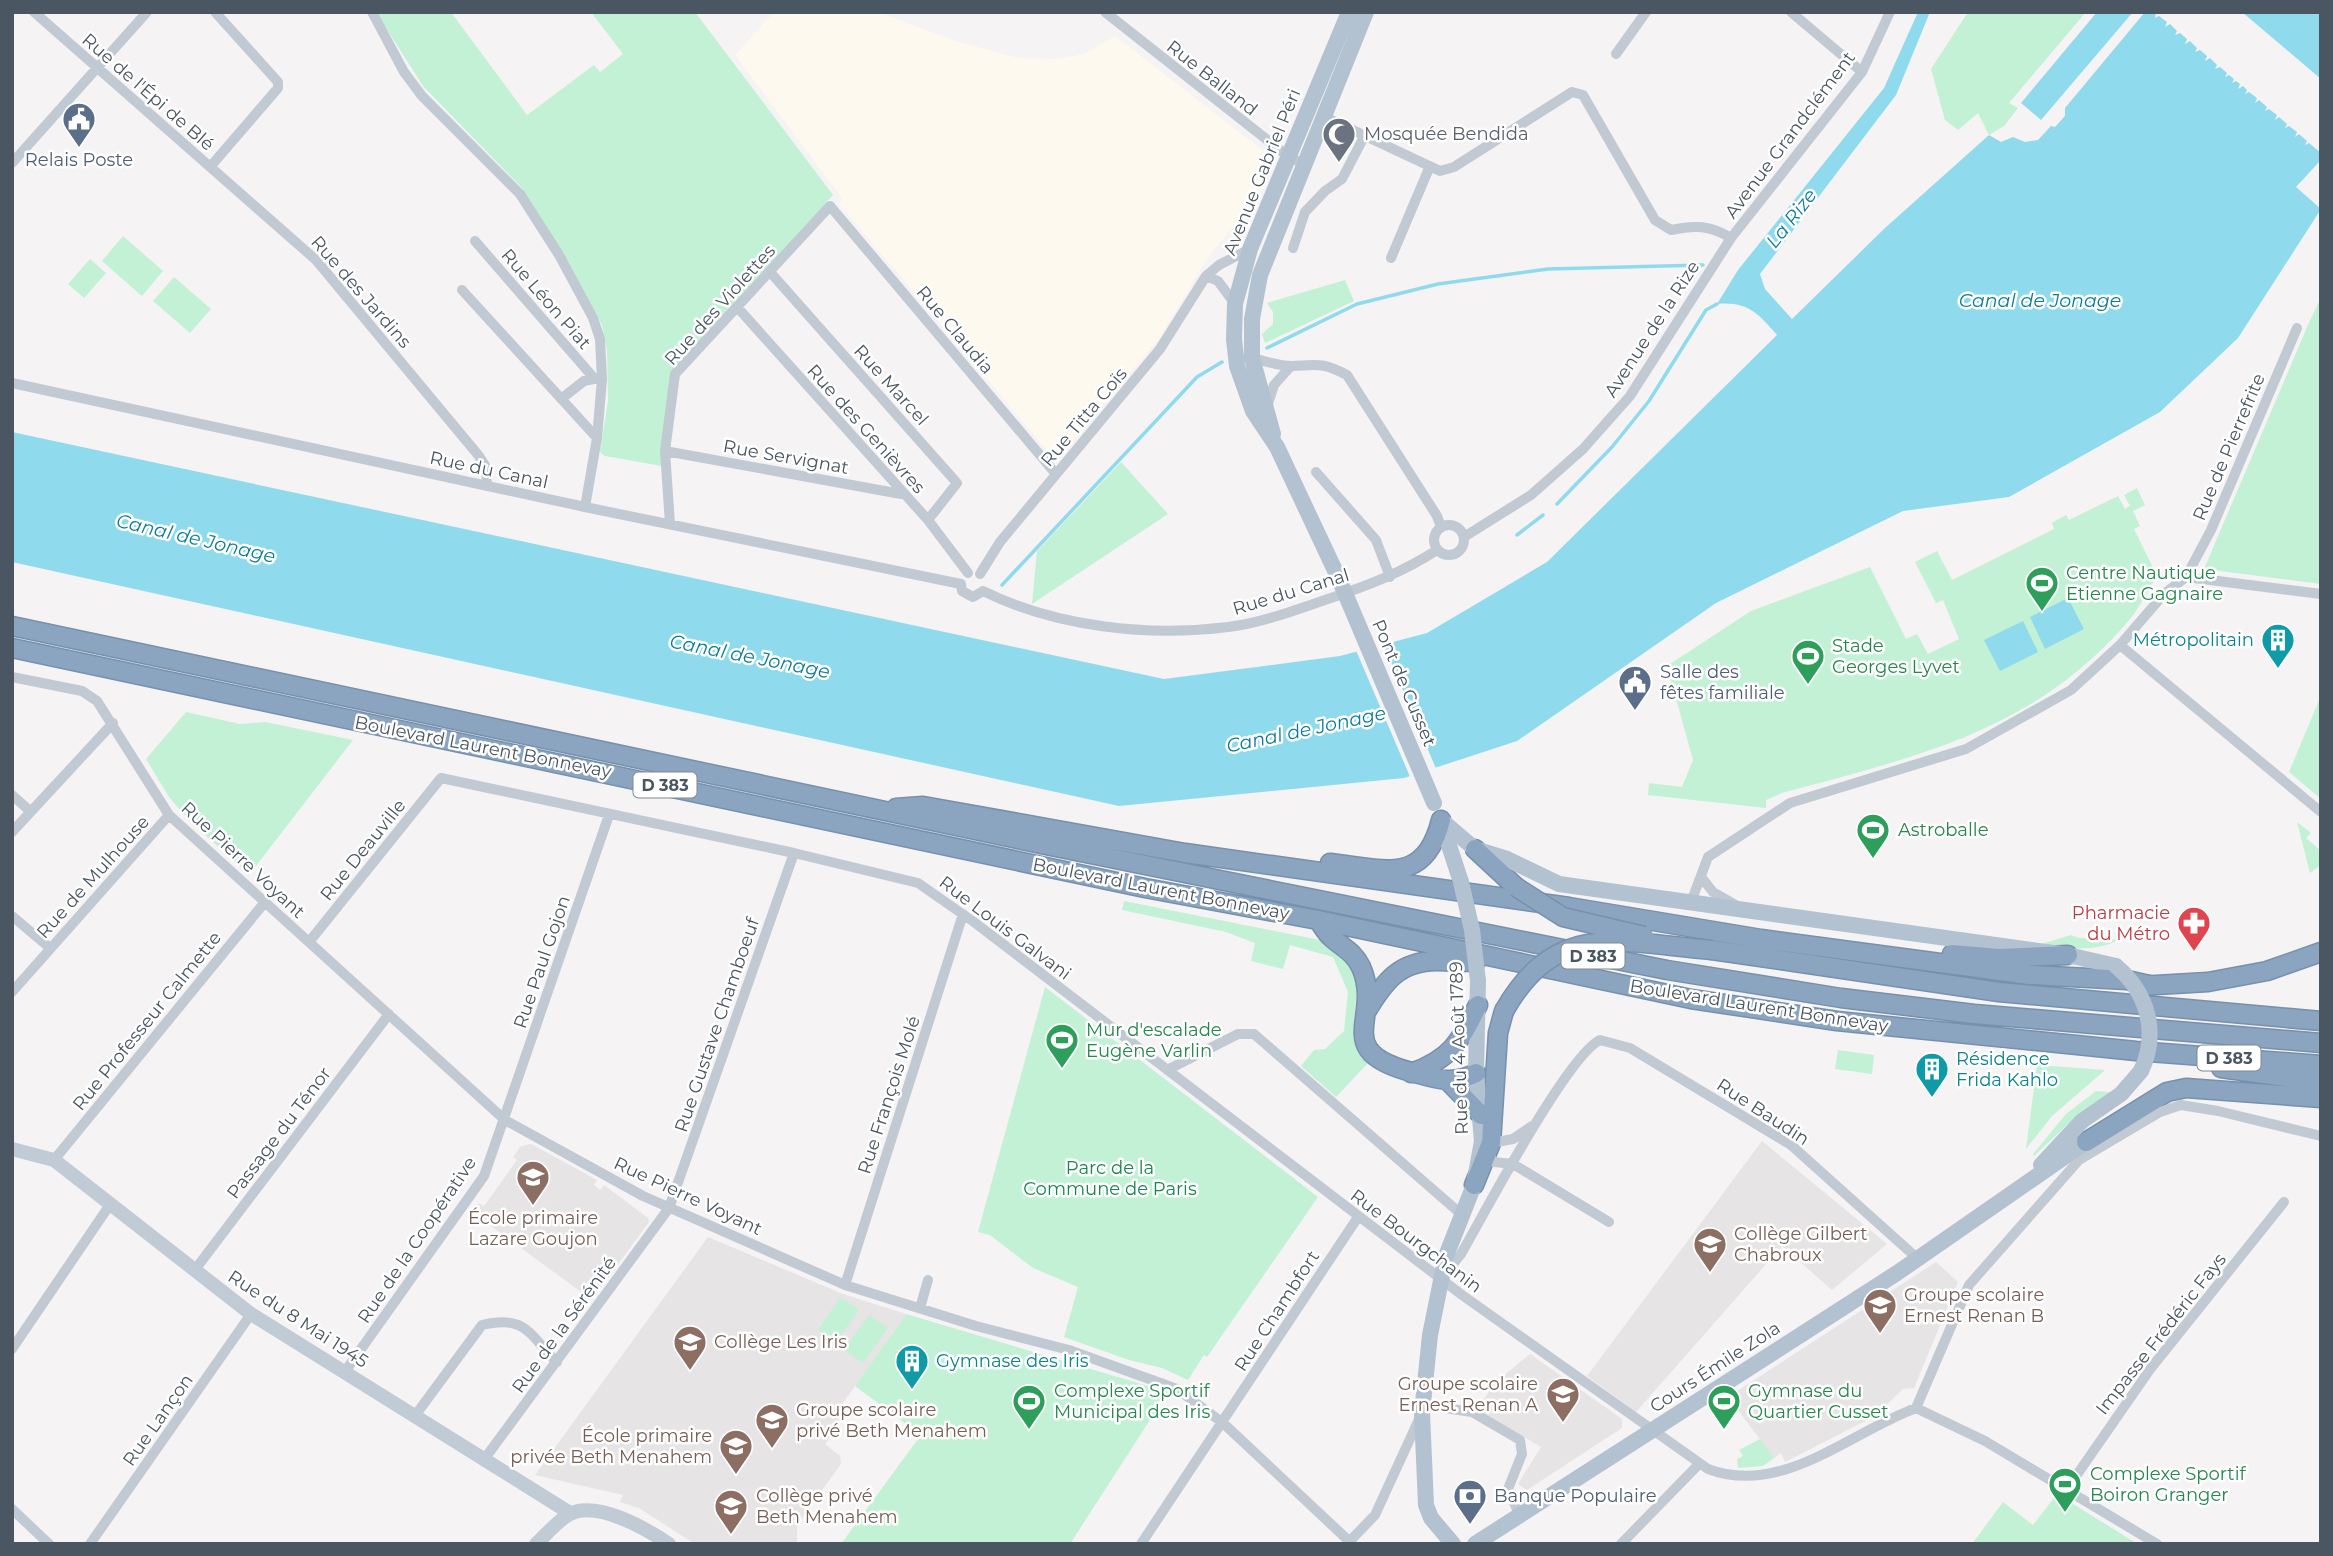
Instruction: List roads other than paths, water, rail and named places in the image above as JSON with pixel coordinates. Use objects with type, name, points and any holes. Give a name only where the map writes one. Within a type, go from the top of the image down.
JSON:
[{"type":"highway","name":"Boulevard Laurent Bonnevay","points":[[12,626],[874,809],[1694,974],[1841,998],[1974,1014],[2321,1043]]},
{"type":"highway","name":"Boulevard Laurent Bonnevay","points":[[12,648],[1131,885],[1318,920],[1691,999],[1824,1019],[2136,1051],[2321,1065]]},
{"type":"highway","points":[[874,809],[923,806],[1185,853],[1788,943],[2030,975],[2127,980],[2149,985]]},
{"type":"highway","points":[[1185,853],[1207,847],[1384,869],[1416,865],[1427,855],[1441,820]]},
{"type":"highway","points":[[1475,849],[1516,887],[1563,917],[1712,950],[1857,974],[1999,992],[2321,1021]]},
{"type":"highway","points":[[1498,898],[1610,905],[1942,953],[1999,958],[2068,955]]},
{"type":"highway","points":[[1318,920],[1360,965],[1365,989],[1363,1035],[1372,1053],[1385,1065],[1449,1082],[1476,1073]]},
{"type":"highway","points":[[1474,1185],[1489,1149],[1498,1033],[1504,1011],[1514,994],[1540,966],[1555,955],[1591,941],[1712,950]]},
{"type":"highway","points":[[1999,992],[2017,988],[2207,982],[2267,971],[2321,952]]},
{"type":"highway","points":[[1364,1015],[1385,982],[1404,966],[1493,958]]},
{"type":"highway","points":[[1411,1073],[1448,1055],[1464,1034],[1478,1005]]},
{"type":"highway","points":[[2136,1051],[2161,1063],[2321,1082]]},
{"type":"highway","points":[[1449,1082],[1481,1115]]},
{"type":"highway","points":[[2086,1142],[2167,1092],[2186,1088],[2321,1098]]},
{"type":"highway","points":[[2276,1096],[2321,1106]]},
{"type":"main road","name":"Avenue Gabriel Péri","points":[[1247,356],[1260,275],[1296,160],[1349,12]]},
{"type":"main road","name":"Avenue Gabriel Péri","points":[[1247,356],[1235,304],[1250,249],[1296,160],[1323,116],[1366,12]]},
{"type":"main road","name":"Avenue Gabriel Péri","points":[[1323,116],[1318,105],[1336,62],[1335,46]]},
{"type":"main road","points":[[1247,356],[1277,447]]},
{"type":"main road","points":[[1247,356],[1253,411],[1277,447]]},
{"type":"main road","name":"Pont de Cusset","points":[[1277,447],[1339,579],[1441,820]]},
{"type":"main road","points":[[1441,820],[1475,849],[1507,859],[1559,884],[2068,955]]},
{"type":"main road","name":"Rue du 4 Août 1789","points":[[1422,1413],[1430,1335],[1441,1279],[1461,1214],[1474,1185],[1482,1141],[1476,1073],[1478,981],[1472,930],[1461,882],[1441,820]]},
{"type":"main road","name":"Cours Émile Zola","points":[[1974,1219],[2026,1178],[2082,1121],[2121,1094],[2141,1070],[2150,1038],[2148,1014],[2133,983],[2116,966],[2068,955]]},
{"type":"main road","name":"Cours Émile Zola","points":[[1475,1544],[1917,1259],[2086,1142]]},
{"type":"main road","points":[[1422,1413],[1426,1506],[1431,1518],[1453,1544]]},
{"type":"street","name":"Rue de l'Épi de Blé","points":[[34,12],[210,167]]},
{"type":"street","points":[[12,163],[147,12]]},
{"type":"street","points":[[210,167],[278,88],[278,82],[215,12]]},
{"type":"street","points":[[372,12],[404,72],[422,96],[520,194],[559,255],[593,318],[600,339],[597,438],[585,508]]},
{"type":"street","points":[[1616,54],[1646,12]]},
{"type":"street","points":[[1791,12],[1862,72]]},
{"type":"street","name":"Avenue Grandclément","points":[[1731,238],[1862,72],[1890,12]]},
{"type":"street","name":"Rue Balland","points":[[1109,14],[1296,160]]},
{"type":"street","points":[[1323,116],[1440,171],[1454,167],[1572,92],[1583,95],[1656,219],[1671,230],[1698,225],[1718,230],[1731,238]]},
{"type":"street","points":[[1293,248],[1305,212],[1325,191],[1342,179],[1365,135]]},
{"type":"street","points":[[1391,258],[1430,166]]},
{"type":"street","name":"Rue des Jardins","points":[[210,167],[316,260],[479,456],[486,467],[487,485]]},
{"type":"street","name":"Rue des Violettes","points":[[670,524],[666,451],[675,374],[830,206]]},
{"type":"street","name":"Rue Claudia","points":[[830,206],[1056,474]]},
{"type":"street","name":"Avenue de la Rize","points":[[1464,537],[1531,495],[1591,440],[1630,396],[1731,238]]},
{"type":"street","name":"Rue Léon Piat","points":[[475,241],[597,378]]},
{"type":"street","name":"Rue Titta Coïs","points":[[980,574],[1000,542],[1160,349],[1206,276],[1219,265],[1250,249]]},
{"type":"street","name":"Rue Marcel","points":[[770,272],[957,483],[928,520]]},
{"type":"street","points":[[1206,276],[1218,281],[1235,304]]},
{"type":"street","points":[[462,290],[597,438]]},
{"type":"street","name":"Rue des Genièvres","points":[[737,307],[901,494],[928,520],[968,573]]},
{"type":"street","name":"Rue de Pierrefrite","points":[[2186,577],[2211,530],[2297,328]]},
{"type":"street","points":[[1247,356],[1291,366],[1311,362],[1328,365],[1347,375],[1437,516],[1441,527]]},
{"type":"street","points":[[1266,408],[1274,385],[1291,366]]},
{"type":"street","points":[[561,399],[597,378]]},
{"type":"street","name":"Rue du Canal","points":[[12,383],[585,508],[961,584]]},
{"type":"street","name":"Rue Servignat","points":[[666,451],[901,494]]},
{"type":"street","points":[[1316,472],[1376,540],[1390,577]]},
{"type":"street","points":[[1455,526],[1464,537],[1462,547],[1455,554],[1446,555],[1437,550],[1433,540],[1441,527],[1455,526]]},
{"type":"street","name":"Rue du Canal","points":[[984,591],[1019,609],[1103,626],[1157,630],[1229,627],[1300,608],[1390,577],[1437,550]]},
{"type":"street","points":[[968,573],[980,574],[986,585],[984,591],[973,597],[962,591],[961,584],[968,573]]},
{"type":"street","points":[[1691,902],[1708,858],[1718,848],[1756,828],[1790,803],[1966,750],[2071,690],[2120,645],[2164,594],[2186,577],[2321,594]]},
{"type":"street","points":[[2120,645],[2321,812]]},
{"type":"street","name":"Rue Pierre Voyant","points":[[12,677],[82,691],[97,701],[169,815],[505,1120],[669,1208],[845,1285],[1069,1350],[1160,1382],[1196,1401],[1223,1423],[1348,1543]]},
{"type":"street","points":[[12,832],[113,723]]},
{"type":"street","name":"Rue Louis Galvani","points":[[441,778],[794,853],[918,883],[963,914],[1167,1070]]},
{"type":"street","name":"Rue Deauville","points":[[309,942],[441,778]]},
{"type":"street","points":[[12,796],[30,811]]},
{"type":"street","name":"Rue de Mulhouse","points":[[12,992],[169,815]]},
{"type":"street","name":"Rue Paul Gojon","points":[[505,1120],[609,815]]},
{"type":"street","name":"Rue Gustave Chamboeuf","points":[[669,1208],[794,853]]},
{"type":"street","points":[[1702,878],[1713,892],[1730,903],[1754,910]]},
{"type":"street","name":"Rue Professeur Calmette","points":[[54,1160],[265,902]]},
{"type":"street","name":"Rue François Molé","points":[[845,1285],[963,914]]},
{"type":"street","points":[[12,916],[50,948]]},
{"type":"street","name":"Passage du Ténor","points":[[194,1271],[389,1014]]},
{"type":"street","points":[[1167,1070],[1238,1034],[1254,1034],[1461,1214]]},
{"type":"street","name":"Rue Baudin","points":[[1537,1121],[1586,1049],[1600,1040],[1608,1040],[1630,1048],[1791,1145],[1917,1259]]},
{"type":"street","name":"Rue Bourgchanin","points":[[1167,1070],[1441,1279],[1652,1431],[1715,1472],[1745,1478],[1779,1474],[1888,1419],[1916,1408]]},
{"type":"street","points":[[2157,1544],[1985,1441],[1916,1408],[1969,1285],[2079,1160],[2170,1108],[2200,1107],[2321,1136]]},
{"type":"street","name":"Rue de la Coopérative","points":[[344,1373],[484,1176],[505,1120]]},
{"type":"street","points":[[1537,1121],[1513,1139],[1489,1149],[1494,1162],[1513,1164],[1609,1222]]},
{"type":"street","points":[[1441,1279],[1461,1254],[1537,1121]]},
{"type":"street","points":[[1513,1139],[1520,1145],[1519,1152]]},
{"type":"street","name":"Rue du 8 Mai 1945","points":[[12,1149],[54,1160],[109,1206],[251,1314],[570,1513]]},
{"type":"street","points":[[2043,1174],[2055,1186]]},
{"type":"street","name":"Impasse Frédéric Fays","points":[[2067,1489],[2151,1368],[2284,1202]]},
{"type":"street","points":[[12,1349],[109,1206]]},
{"type":"street","name":"Rue de la Sérénité","points":[[483,1461],[669,1208]]},
{"type":"street","name":"Rue Chambfort","points":[[1141,1544],[1358,1217]]},
{"type":"street","points":[[920,1308],[928,1280]]},
{"type":"street","name":"Rue Lançon","points":[[90,1544],[251,1314]]},
{"type":"street","points":[[414,1417],[482,1325],[494,1322],[522,1326],[531,1331],[557,1362]]},
{"type":"street","points":[[1445,1408],[1472,1412],[1520,1440],[1522,1454],[1508,1489],[1520,1516]]},
{"type":"street","name":"Rue du 4 Août 1789","points":[[1348,1543],[1375,1515],[1422,1413]]},
{"type":"street","points":[[1621,1544],[1699,1464]]},
{"type":"street","points":[[12,1509],[49,1544]]},
{"type":"street","points":[[536,1544],[570,1513],[589,1511],[630,1520],[669,1544]]},
{"type":"water","name":"Canal de Jonage","points":[[1918,12],[1930,12],[1896,95],[1760,274],[1765,289],[1792,319],[1885,228],[1989,135],[2001,142],[2013,137],[2025,142],[2038,140],[2051,126],[2055,127],[2065,116],[2065,108],[2145,12],[2156,12],[2155,18],[2159,16],[2167,22],[2165,27],[2170,24],[2177,31],[2175,35],[2180,33],[2187,39],[2185,44],[2190,41],[2197,48],[2195,52],[2200,50],[2207,56],[2205,61],[2210,58],[2217,65],[2215,69],[2220,67],[2227,73],[2225,77],[2229,75],[2234,79],[2232,83],[2236,81],[2240,84],[2238,89],[2243,86],[2247,90],[2245,94],[2249,92],[2257,98],[2255,103],[2259,100],[2267,107],[2265,111],[2269,109],[2277,115],[2275,120],[2279,117],[2287,124],[2285,128],[2289,126],[2297,132],[2295,137],[2299,134],[2307,141],[2305,145],[2309,143],[2321,153],[2321,160],[2296,187],[2321,209],[2238,338],[2160,412],[2009,497],[1903,511],[1716,603],[1517,741],[1404,778],[1119,806],[12,562],[12,432],[1164,679],[1340,656],[1427,633],[1547,562],[1777,335],[1751,310],[1736,304],[1717,304],[1738,270],[1884,88]]},
{"type":"water","points":[[2097,12],[2133,12],[2041,120],[2021,103]]},
{"type":"water","points":[[2242,12],[2321,12],[2321,79]]},
{"type":"water","points":[[2068,598],[2084,629],[2045,649],[2030,617]]},
{"type":"water","points":[[2023,621],[2038,652],[2000,671],[1984,640]]},
{"type":"waterway","points":[[1267,348],[1357,304],[1438,284],[1548,269],[1703,265]]},
{"type":"waterway","points":[[1557,504],[1612,447],[1649,401],[1706,310],[1717,304]]},
{"type":"waterway","points":[[1002,585],[1197,377],[1222,362]]},
{"type":"waterway","points":[[1517,535],[1543,515]]},
{"type":"place","name":"Relais Poste","points":[[79,149]]},
{"type":"place","name":"Mosquée Bendida","points":[[1339,164]]},
{"type":"place","name":"Centre Nautique Etienne Gagnaire","points":[[2042,613]]},
{"type":"place","name":"Métropolitain","points":[[2278,670]]},
{"type":"place","name":"Stade Georges Lyvet","points":[[1808,686]]},
{"type":"place","name":"Salle des fêtes familiale","points":[[1635,712]]},
{"type":"place","name":"Astroballe","points":[[1873,860]]},
{"type":"place","name":"Pharmacie du Métro","points":[[2194,953]]},
{"type":"place","name":"Mur d'escalade Eugène Varlin","points":[[1062,1070]]},
{"type":"place","name":"Résidence Frida Kahlo","points":[[1932,1099]]},
{"type":"place","name":"École primaire Lazare Goujon","points":[[533,1207]]},
{"type":"place","name":"Collège Gilbert Chabroux","points":[[1710,1274]]},
{"type":"place","name":"Groupe scolaire Ernest Renan B","points":[[1880,1335]]},
{"type":"place","name":"Collège Les Iris","points":[[690,1372]]},
{"type":"place","name":"Gymnase des Iris","points":[[912,1391]]},
{"type":"place","name":"Groupe scolaire Ernest Renan A","points":[[1563,1424]]},
{"type":"place","name":"Complexe Sportif Municipal des Iris","points":[[1029,1431]]},
{"type":"place","name":"Gymnase du Quartier Cusset","points":[[1724,1431]]},
{"type":"place","name":"Groupe scolaire privé Beth Menahem","points":[[772,1450]]},
{"type":"place","name":"École primaire privée Beth Menahem","points":[[736,1476]]},
{"type":"place","name":"Complexe Sportif Boiron Granger","points":[[2065,1514]]},
{"type":"place","name":"Banque Populaire","points":[[1470,1526]]},
{"type":"place","name":"Collège privé Beth Menahem","points":[[731,1536]]},
{"type":"water label","name":"La Rize","points":[[1791,218]]},
{"type":"park label","name":"Parc de la Commune de Paris","points":[[1110,1178]]}]
